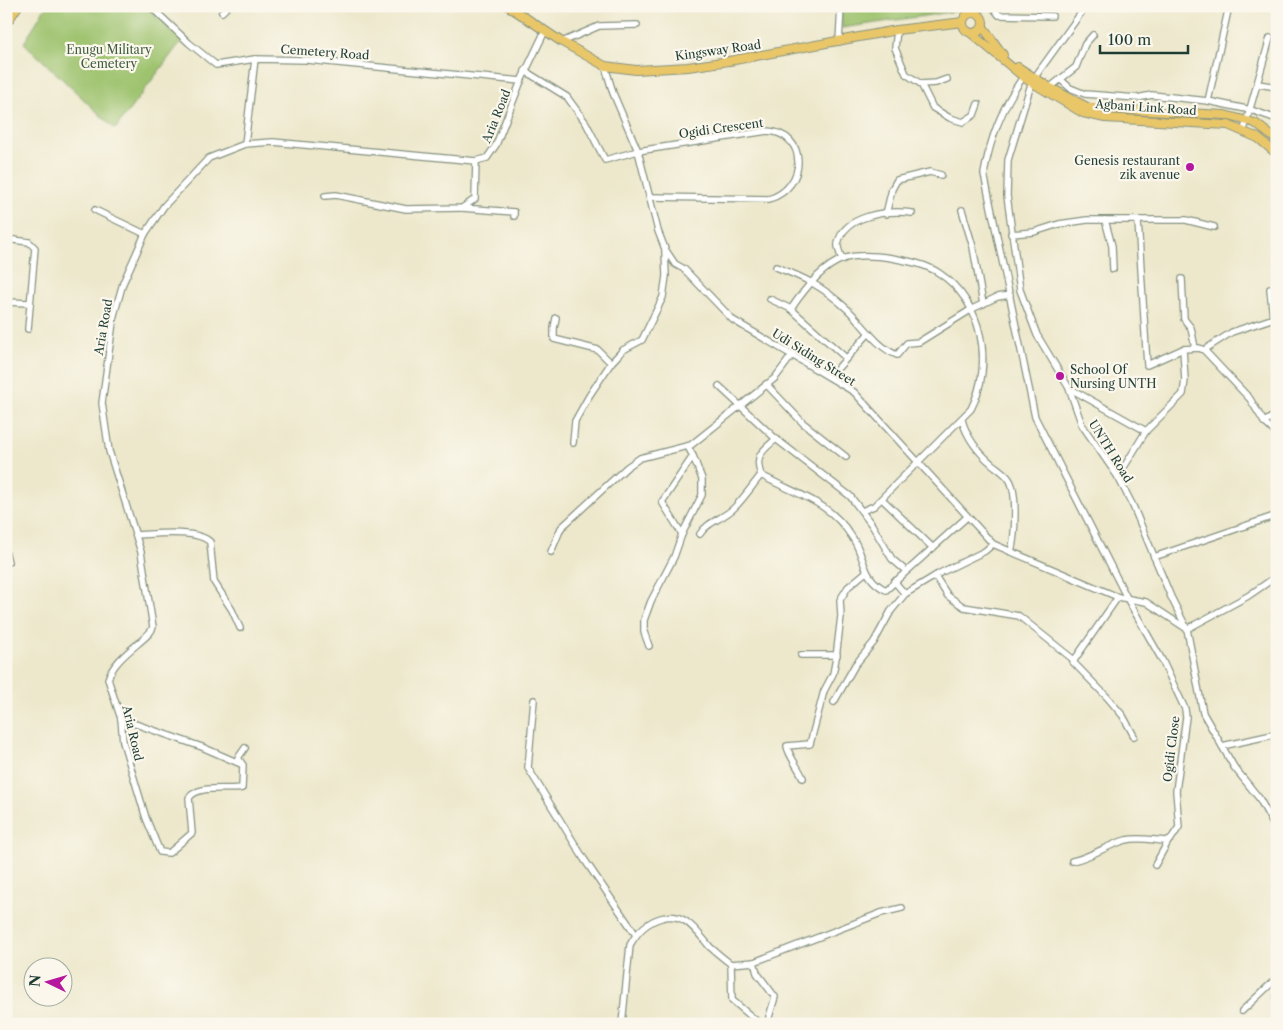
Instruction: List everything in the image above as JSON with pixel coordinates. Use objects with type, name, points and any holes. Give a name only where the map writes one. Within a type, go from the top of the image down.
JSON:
[{"type":"main road","points":[[6,24],[18,6]]},
{"type":"main road","points":[[967,6],[964,19],[969,32],[978,32],[983,27]]},
{"type":"main road","name":"Kingsway Road","points":[[511,7],[544,31],[605,66],[636,70],[688,67],[839,42],[897,30],[946,25],[964,19],[979,10]]},
{"type":"main road","name":"Agbani Link Road","points":[[979,10],[983,20],[983,27],[1003,54],[1070,107],[1094,117],[1216,123],[1244,130],[1258,138],[1277,154]]},
{"type":"main road","name":"Kingsway Road","points":[[946,25],[969,32]]},
{"type":"main road","name":"Agbani Link Road","points":[[969,32],[1023,77],[1033,79]]},
{"type":"main road","name":"Agbani Link Road","points":[[1047,89],[1096,110],[1225,115],[1248,120],[1266,130],[1277,140]]},
{"type":"street","name":"Cemetery Road","points":[[150,6],[211,62],[220,65],[255,58],[307,60],[521,81]]},
{"type":"street","points":[[222,12],[228,6]]},
{"type":"street","points":[[839,42],[841,6]]},
{"type":"street","points":[[992,6],[999,15],[1052,16]]},
{"type":"street","points":[[1033,79],[1086,6]]},
{"type":"street","points":[[1208,101],[1229,6]]},
{"type":"street","points":[[562,42],[601,25],[637,25]]},
{"type":"street","points":[[897,30],[895,48],[906,74],[921,84],[933,108],[963,122],[974,114],[978,104]]},
{"type":"street","name":"Aria Road","points":[[243,764],[242,788],[199,791],[191,794],[189,798],[192,833],[169,853],[160,852],[146,818],[122,736],[121,719],[109,684],[109,676],[121,659],[134,645],[150,633],[153,627],[137,535],[109,451],[102,398],[118,299],[128,270],[145,234],[180,188],[209,158],[245,144],[273,142],[476,161],[487,158],[496,145],[525,71],[544,31]]},
{"type":"street","points":[[1047,89],[1078,65],[1085,44],[1093,34]]},
{"type":"street","points":[[1244,130],[1270,38]]},
{"type":"street","points":[[245,144],[255,58]]},
{"type":"street","name":"Udi Siding Street","points":[[605,66],[613,93],[638,151],[658,231],[665,249],[675,264],[684,269],[733,320],[854,392],[993,544],[1118,597],[1146,602],[1187,629]]},
{"type":"street","name":"Ogidi Crescent","points":[[525,71],[567,98],[586,123],[605,160],[638,151],[741,134],[776,131],[786,136],[799,163],[798,172],[789,186],[784,192],[770,199],[651,197]]},
{"type":"street","name":"Ogidi Close","points":[[1023,77],[998,118],[989,146],[984,174],[988,201],[1010,295],[1035,417],[1128,600],[1154,643],[1185,709],[1186,718],[1176,792],[1179,826],[1168,840],[1155,865]]},
{"type":"street","points":[[921,84],[936,83],[947,79]]},
{"type":"street","name":"UNTH Road","points":[[1033,79],[1006,172],[1011,234],[1020,290],[1038,338],[1069,388],[1082,425],[1118,477],[1187,629],[1200,704],[1234,767],[1259,798],[1277,831]]},
{"type":"street","points":[[1060,79],[1070,88],[1085,94],[1137,98],[1152,95],[1208,101],[1250,110],[1277,119]]},
{"type":"street","points":[[1258,84],[1277,87]]},
{"type":"street","points":[[462,208],[474,199],[476,161]]},
{"type":"street","points":[[886,214],[892,189],[898,180],[930,172],[940,175]]},
{"type":"street","points":[[325,196],[336,195],[406,209],[462,208],[514,212],[514,216]]},
{"type":"street","points":[[95,210],[145,234]]},
{"type":"street","points":[[962,210],[973,247],[984,304]]},
{"type":"street","points":[[842,260],[838,245],[843,231],[855,222],[886,214],[912,213]]},
{"type":"street","points":[[1105,220],[1112,246],[1113,269]]},
{"type":"street","points":[[1011,234],[1034,232],[1074,221],[1186,220],[1214,227]]},
{"type":"street","points":[[1138,221],[1147,365],[1184,349],[1195,348],[1204,350],[1250,399],[1264,422],[1277,434]]},
{"type":"street","points":[[6,239],[29,242],[35,248],[28,330]]},
{"type":"street","points":[[573,444],[575,420],[611,362],[623,350],[642,340],[663,297],[666,283],[665,249]]},
{"type":"street","points":[[791,309],[812,281],[842,260],[884,257],[922,265],[948,280],[972,309],[982,346],[982,381],[974,403],[962,420],[916,462],[874,506],[862,511]]},
{"type":"street","points":[[776,267],[812,281],[846,308],[869,333],[897,355],[907,343],[919,342],[972,309],[998,297],[1010,295]]},
{"type":"street","points":[[1182,279],[1184,319],[1191,328],[1195,348]]},
{"type":"street","points":[[1204,350],[1232,332],[1275,318],[1270,289]]},
{"type":"street","points":[[770,299],[791,309],[846,358]]},
{"type":"street","points":[[6,302],[29,303]]},
{"type":"street","points":[[556,318],[554,339],[598,350],[611,362]]},
{"type":"street","points":[[830,377],[869,333]]},
{"type":"street","points":[[1118,477],[1146,431],[1183,394],[1185,380],[1184,349]]},
{"type":"street","points":[[551,552],[561,528],[627,467],[640,458],[688,447],[775,378],[793,354]]},
{"type":"street","points":[[766,384],[827,444],[846,456]]},
{"type":"street","points":[[719,386],[741,404],[776,438],[850,496],[862,511],[892,559],[906,571]]},
{"type":"street","points":[[1069,388],[1146,431]]},
{"type":"street","points":[[1264,422],[1277,414]]},
{"type":"street","points":[[962,420],[966,436],[985,458],[1011,482],[1014,505],[1014,542],[1011,552]]},
{"type":"street","points":[[776,438],[759,457],[757,463],[761,475],[811,499],[836,515],[856,543],[866,572],[884,589],[906,571],[910,571],[967,517]]},
{"type":"street","points":[[649,646],[644,632],[644,620],[651,601],[674,557],[682,534],[697,507],[704,489],[699,468],[688,447]]},
{"type":"street","points":[[682,534],[662,502],[693,456]]},
{"type":"street","points":[[700,534],[710,523],[733,510],[761,475]]},
{"type":"street","points":[[882,498],[933,548]]},
{"type":"street","points":[[1154,557],[1277,515]]},
{"type":"street","points":[[137,535],[174,534],[198,536],[207,539],[210,542],[214,582],[232,610],[240,628]]},
{"type":"street","points":[[834,702],[855,665],[874,642],[891,611],[905,594],[935,576],[985,551],[993,544]]},
{"type":"street","points":[[6,554],[8,562]]},
{"type":"street","points":[[803,778],[798,764],[788,752],[787,746],[810,744],[837,655],[841,616],[840,600],[848,587],[866,572]]},
{"type":"street","points":[[935,576],[948,596],[964,606],[1019,616],[1074,660],[1074,664],[1123,716],[1134,736]]},
{"type":"street","points":[[1187,629],[1248,596],[1277,576]]},
{"type":"street","points":[[894,581],[905,594]]},
{"type":"street","points":[[1074,660],[1118,597]]},
{"type":"street","points":[[801,655],[837,655]]},
{"type":"street","points":[[534,700],[528,768],[584,859],[636,935]]},
{"type":"street","points":[[121,719],[202,747],[243,764]]},
{"type":"street","points":[[1222,746],[1277,734]]},
{"type":"street","points":[[243,764],[238,758],[245,748]]},
{"type":"street","points":[[1072,861],[1091,856],[1124,840],[1140,838],[1168,840]]},
{"type":"street","points":[[622,1024],[627,956],[630,945],[636,935],[657,919],[671,915],[678,916],[689,923],[710,947],[731,964],[754,962],[881,913],[902,908]]},
{"type":"street","points":[[754,962],[757,973],[775,997],[769,1017]]},
{"type":"street","points":[[731,964],[732,1000],[760,1024]]},
{"type":"street","points":[[1277,971],[1277,1012]]},
{"type":"street","points":[[1242,1011],[1276,979]]},
{"type":"green space","name":"Enugu Military Cemetery","points":[[46,6],[146,6],[183,39],[115,129],[24,43]]},
{"type":"green space","points":[[841,6],[958,6],[958,11],[842,28]]},
{"type":"place","name":"Genesis restaurant zik avenue","points":[[1190,167]]},
{"type":"place","name":"School Of Nursing UNTH","points":[[1060,376]]}]
